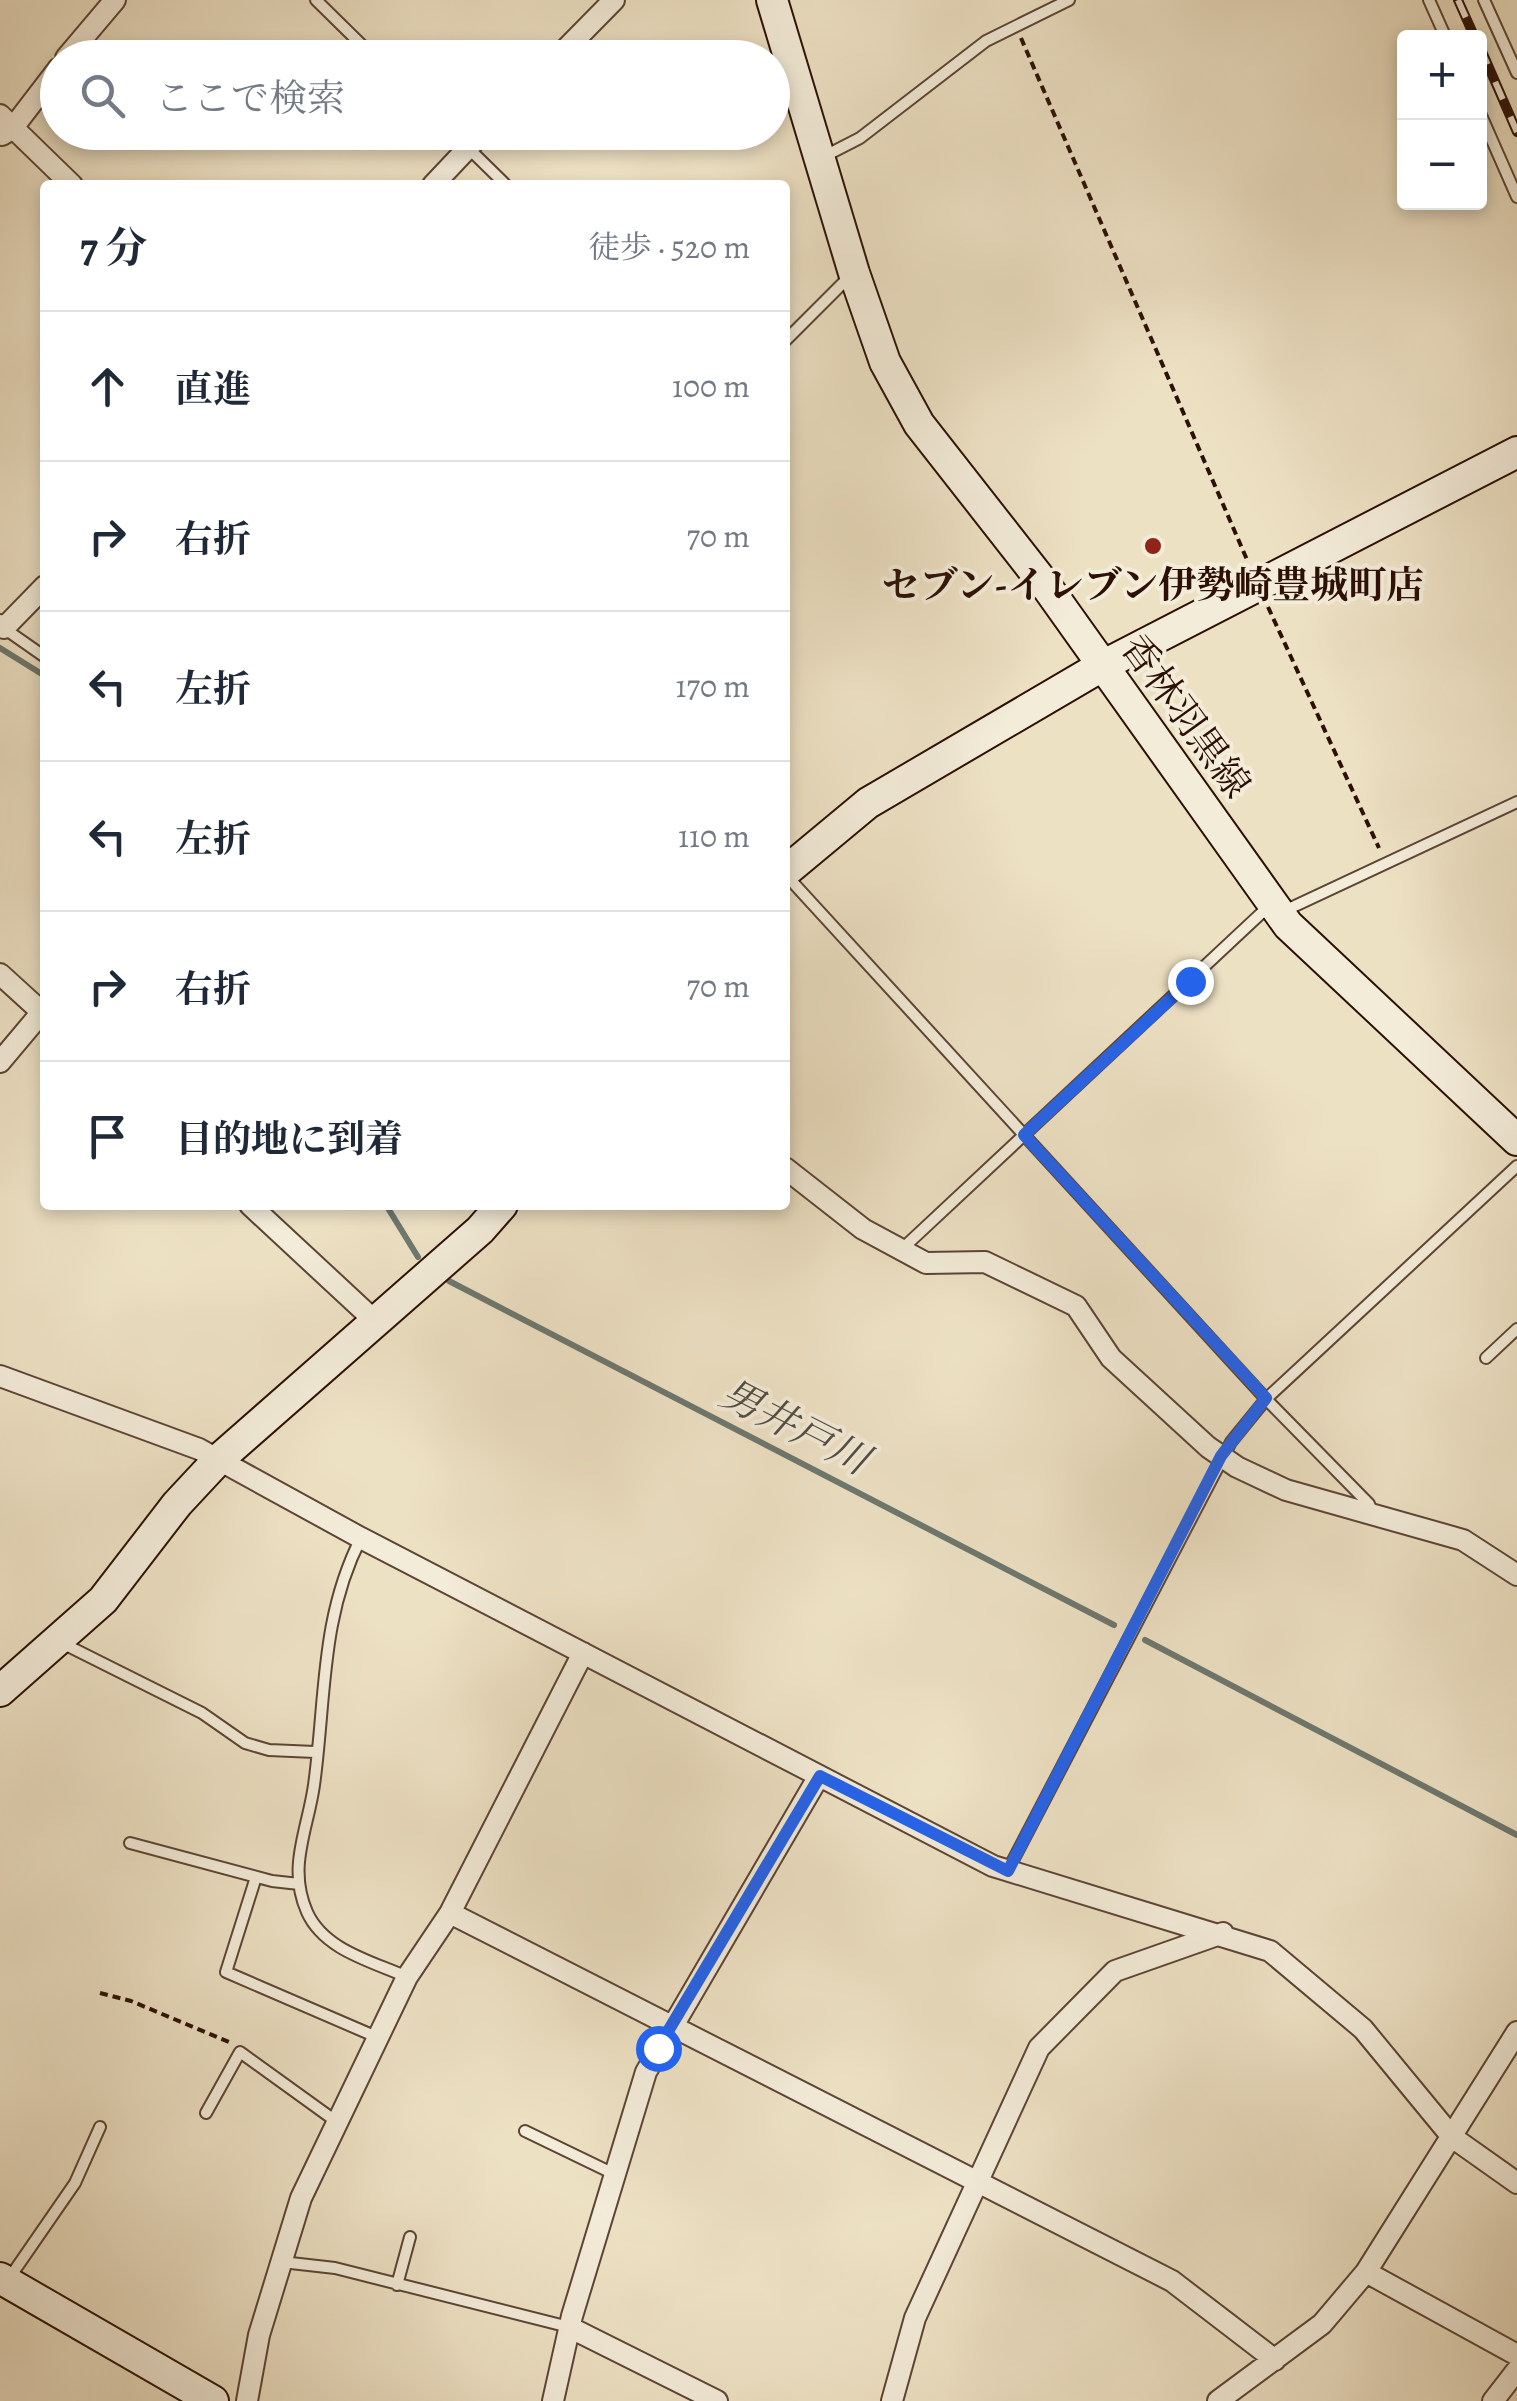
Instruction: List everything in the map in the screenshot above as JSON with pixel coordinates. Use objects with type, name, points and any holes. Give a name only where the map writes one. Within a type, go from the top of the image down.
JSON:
[{"type":"street","points":[[81,40],[114,0]]},
{"type":"street","points":[[575,40],[614,0]]},
{"type":"street","name":"香林羽黒線","points":[[772,0],[785,40]]},
{"type":"street","name":"香林羽黒線","points":[[790,57],[854,273],[886,362],[919,424],[1048,590],[1276,908],[1517,1140]]},
{"type":"street","points":[[40,88],[4,126],[66,180]]},
{"type":"street","points":[[438,180],[466,150]]},
{"type":"street","points":[[790,869],[857,810],[1100,667],[1517,452]]},
{"type":"street","points":[[2,627],[40,591]]},
{"type":"street","points":[[0,974],[40,1010]]},
{"type":"street","points":[[0,1062],[40,1018]]},
{"type":"street","points":[[790,1172],[864,1230],[926,1264],[985,1262],[1076,1306],[1111,1358],[1221,1456],[1286,1490],[1462,1540],[1517,1575]]},
{"type":"street","points":[[255,1210],[376,1322]]},
{"type":"street","points":[[0,1691],[103,1600],[177,1504],[218,1460],[480,1230],[498,1210]]},
{"type":"street","points":[[0,1376],[218,1460],[361,1538],[1008,1871],[1270,1951],[1363,2029],[1452,2136],[1517,2184]]},
{"type":"street","points":[[247,2401],[259,2335],[301,2198],[407,1977],[450,1913],[583,1653]]},
{"type":"street","points":[[554,2401],[569,2327],[646,2072],[670,2024],[820,1776]]},
{"type":"street","points":[[450,1913],[1172,2281],[1276,2360]]},
{"type":"street","points":[[892,2401],[915,2318],[1039,2048],[1114,1972],[1222,1934]]},
{"type":"street","points":[[1218,2401],[1322,2324],[1366,2272],[1517,2032]]},
{"type":"street","points":[[1366,2272],[1517,2355]]},
{"type":"street","points":[[3,2280],[213,2401]]},
{"type":"street","points":[[569,2327],[717,2401]]},
{"type":"street","points":[[1493,2401],[1517,2370]]},
{"type":"lane","points":[[316,0],[357,40]]},
{"type":"lane","points":[[822,158],[860,138],[986,42],[1069,0]]},
{"type":"lane","points":[[1429,0],[1442,30]]},
{"type":"lane","points":[[1484,0],[1517,73]]},
{"type":"lane","points":[[1483,120],[1517,197]]},
{"type":"lane","points":[[482,150],[503,180]]},
{"type":"lane","points":[[790,336],[854,273]]},
{"type":"lane","points":[[2,627],[40,654]]},
{"type":"lane","points":[[901,1250],[1276,908],[1517,802]]},
{"type":"lane","points":[[790,878],[1368,1504],[1374,1516]]},
{"type":"lane","points":[[1008,1871],[1221,1456],[1266,1398],[1517,1166]]},
{"type":"lane","points":[[1486,1358],[1517,1329]]},
{"type":"lane","points":[[361,1538],[326,1638],[314,1786],[300,1844],[299,1884],[308,1914],[320,1932],[336,1945],[407,1977]]},
{"type":"lane","points":[[59,1642],[202,1712],[245,1742],[269,1750],[316,1752]]},
{"type":"lane","points":[[130,1843],[299,1884]]},
{"type":"lane","points":[[256,1876],[226,1972],[379,2038]]},
{"type":"lane","points":[[206,2114],[240,2052],[338,2123]]},
{"type":"lane","points":[[3,2280],[75,2183],[100,2127]]},
{"type":"lane","points":[[525,2131],[617,2175]]},
{"type":"lane","points":[[396,2285],[410,2237]]},
{"type":"lane","points":[[281,2262],[335,2268],[569,2327]]},
{"type":"path","points":[[1015,25],[1258,586],[1385,862]]},
{"type":"path","points":[[100,1993],[232,2043],[240,2052]]},
{"type":"waterway","name":"男井戸川","points":[[0,648],[40,673]]},
{"type":"waterway","name":"男井戸川","points":[[389,1210],[418,1257]]},
{"type":"waterway","name":"男井戸川","points":[[449,1281],[1114,1625]]},
{"type":"waterway","name":"男井戸川","points":[[1145,1640],[1517,1835]]},
{"type":"railway","points":[[1458,0],[1471,30]]},
{"type":"railway","points":[[1487,63],[1517,132]]},
{"type":"place","name":"セブン-イレブン伊勢崎豊城町店","points":[[1153,546]]},
{"type":"route","points":[[658,2048],[820,1776],[1008,1871],[1221,1456],[1266,1398],[1024,1135],[1190,981]]}]
